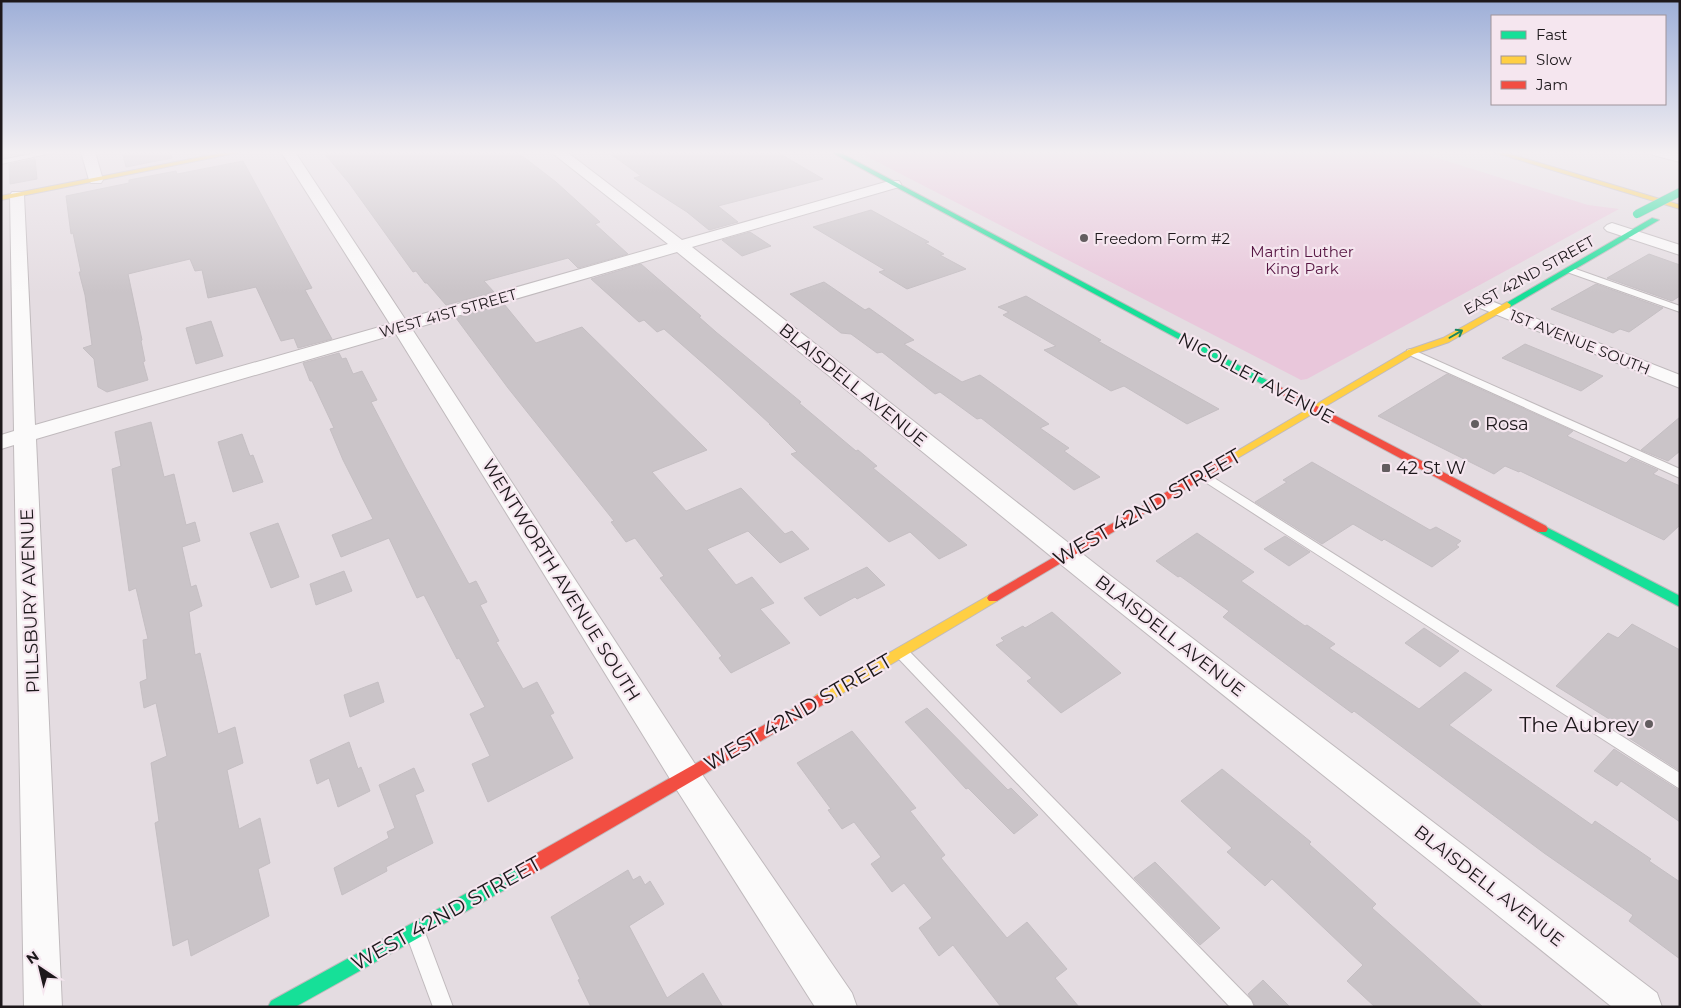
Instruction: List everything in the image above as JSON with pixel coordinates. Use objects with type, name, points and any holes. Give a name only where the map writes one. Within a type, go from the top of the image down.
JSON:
[{"type":"main road","name":"NICOLLET AVENUE","points":[[922,199],[1680,602]]},
{"type":"main road","points":[[1653,199],[1680,207]]},
{"type":"main road","name":"EAST 42ND STREET","points":[[1608,231],[1660,199]]},
{"type":"main road","name":"EAST 42ND STREET","points":[[1314,408],[1411,352],[1446,340],[1488,303],[1570,270],[1680,207]]},
{"type":"main road","name":"EAST 42ND STREET","points":[[1411,352],[1427,332]]},
{"type":"main road","name":"WEST 42ND STREET","points":[[276,1007],[415,932],[902,653],[1314,408]]},
{"type":"street","name":"PILLSBURY AVENUE","points":[[9,199],[13,439],[43,1007]]},
{"type":"street","name":"WENTWORTH AVENUE SOUTH","points":[[318,199],[686,777],[838,1007]]},
{"type":"street","name":"BLAISDELL AVENUE","points":[[619,199],[1066,555],[1643,1007]]},
{"type":"street","name":"WEST 41ST STREET","points":[[13,439],[842,199]]},
{"type":"street","points":[[1608,231],[1630,234],[1680,250]]},
{"type":"street","name":"1ST AVENUE SOUTH","points":[[1488,303],[1680,382]]},
{"type":"lane","points":[[1570,270],[1680,309]]},
{"type":"lane","points":[[1411,352],[1680,474]]},
{"type":"lane","points":[[1203,475],[1680,782]]},
{"type":"lane","points":[[902,653],[1244,1007]]},
{"type":"lane","points":[[415,932],[443,1007]]},
{"type":"green space","name":"Martin Luther King Park","points":[[949,199],[1569,199],[1588,205],[1619,209],[1307,379],[1301,380]]},
{"type":"building","points":[[66,199],[264,199],[312,288],[305,290],[332,339],[298,348],[294,338],[281,341],[256,287],[208,298],[202,270],[195,271],[190,259],[128,274],[142,340],[145,361],[143,362],[148,380],[107,392],[98,387],[94,359],[83,348],[92,345],[85,295],[79,272],[81,272],[73,233],[71,234]]},
{"type":"building","points":[[361,199],[575,199],[600,222],[595,224],[628,254],[578,268],[568,258],[484,281],[494,292],[446,305],[416,271],[413,272]]},
{"type":"building","points":[[667,199],[745,199],[718,206],[738,222],[709,230],[687,212]]},
{"type":"building","points":[[871,210],[929,242],[925,243],[944,254],[940,255],[966,269],[907,289],[879,272],[885,270],[813,227]]},
{"type":"building","points":[[750,232],[771,246],[742,256],[722,240]]},
{"type":"building","points":[[1649,254],[1680,265],[1680,296],[1672,301],[1607,278]]},
{"type":"building","points":[[641,264],[701,316],[699,317],[716,332],[801,402],[799,403],[856,451],[858,450],[877,466],[873,468],[967,545],[939,559],[910,532],[889,542],[791,454],[797,452],[770,424],[722,380],[664,329],[657,332],[644,320],[639,322],[591,279]]},
{"type":"building","points":[[824,282],[865,310],[869,308],[914,340],[904,344],[962,382],[980,375],[1049,424],[1040,428],[1069,448],[1064,451],[1100,477],[1074,490],[981,418],[977,419],[940,392],[935,394],[882,352],[877,353],[851,334],[841,333],[790,294]]},
{"type":"building","points":[[1596,284],[1663,308],[1629,332],[1620,329],[1613,333],[1551,309]]},
{"type":"building","points":[[1026,296],[1101,340],[1098,341],[1219,409],[1187,424],[1124,386],[1111,391],[1044,350],[1056,346],[1003,315],[1009,312],[998,307]]},
{"type":"building","points":[[504,304],[536,343],[582,327],[707,450],[652,472],[686,511],[741,488],[785,534],[792,531],[809,549],[780,563],[748,531],[707,549],[736,585],[752,577],[774,603],[760,609],[790,643],[731,673],[719,658],[722,656],[660,578],[664,576],[635,538],[626,542],[611,522],[614,521],[508,388],[456,318]]},
{"type":"building","points":[[211,321],[223,356],[196,364],[186,328]]},
{"type":"building","points":[[1525,344],[1603,376],[1581,391],[1502,358]]},
{"type":"building","points":[[339,353],[342,359],[346,358],[353,374],[362,371],[377,400],[371,402],[405,467],[469,584],[476,581],[487,602],[480,605],[499,641],[496,642],[523,689],[537,682],[554,713],[550,715],[573,758],[488,802],[472,764],[490,756],[470,714],[485,707],[459,658],[457,659],[424,595],[417,598],[389,538],[341,557],[332,535],[373,519],[343,460],[330,429],[334,428],[303,363]]},
{"type":"building","points":[[1447,374],[1573,431],[1567,436],[1626,463],[1631,458],[1658,470],[1653,474],[1680,486],[1680,525],[1664,540],[1520,471],[1505,466],[1494,474],[1378,416]]},
{"type":"building","points":[[1680,417],[1680,451],[1668,461],[1641,450]]},
{"type":"building","points":[[151,422],[164,477],[174,474],[186,525],[195,522],[200,541],[182,547],[191,587],[196,585],[202,606],[189,612],[195,655],[200,653],[218,734],[235,727],[243,763],[227,770],[239,829],[260,818],[270,863],[258,869],[269,916],[191,956],[188,939],[173,946],[155,823],[159,821],[151,763],[167,756],[156,703],[144,708],[140,682],[147,679],[143,640],[148,639],[136,588],[129,591],[112,469],[121,466],[115,432]]},
{"type":"building","points":[[242,434],[250,456],[253,455],[263,482],[233,492],[218,442]]},
{"type":"building","points":[[1312,462],[1430,530],[1436,527],[1461,541],[1456,545],[1459,547],[1432,567],[1384,539],[1382,541],[1353,524],[1322,544],[1255,502],[1287,482],[1283,480]]},
{"type":"building","points":[[278,523],[299,577],[271,588],[250,533]]},
{"type":"building","points":[[1197,533],[1254,572],[1241,581],[1305,626],[1307,625],[1335,644],[1329,648],[1419,709],[1465,672],[1492,690],[1449,725],[1592,825],[1595,821],[1651,859],[1649,861],[1680,882],[1680,959],[1629,921],[1633,915],[1544,853],[1354,711],[1352,713],[1318,688],[1223,617],[1229,611],[1156,561]]},
{"type":"building","points":[[1285,536],[1310,552],[1289,566],[1264,549]]},
{"type":"building","points":[[867,567],[885,585],[857,599],[855,597],[820,616],[804,598]]},
{"type":"building","points":[[344,571],[352,591],[316,605],[310,584]]},
{"type":"building","points":[[1052,612],[1121,673],[1061,713],[1027,681],[1032,678],[996,645],[1004,641],[1001,638],[1023,626],[1025,628]]},
{"type":"building","name":"The Aubrey","points":[[1632,624],[1680,650],[1680,771],[1626,736],[1630,732],[1556,686],[1608,633],[1618,638]]},
{"type":"building","points":[[1424,628],[1459,651],[1440,667],[1405,643]]},
{"type":"building","points":[[378,682],[384,702],[350,717],[344,695]]},
{"type":"building","points":[[927,708],[1008,790],[1011,788],[1038,815],[1014,834],[968,788],[966,789],[905,722]]},
{"type":"building","points":[[852,731],[916,808],[910,811],[945,855],[941,858],[1007,938],[1027,922],[1067,969],[1055,978],[1079,1007],[1001,1007],[953,945],[939,956],[919,928],[932,918],[904,883],[892,892],[871,864],[881,857],[854,822],[842,829],[828,810],[831,809],[797,763]]},
{"type":"building","points":[[349,742],[358,769],[361,767],[370,791],[338,807],[329,778],[317,784],[310,760]]},
{"type":"building","points":[[1614,749],[1680,791],[1680,822],[1621,781],[1617,786],[1594,771]]},
{"type":"building","points":[[414,768],[424,791],[415,795],[433,843],[386,867],[387,871],[342,895],[334,868],[389,838],[387,832],[395,828],[379,785]]},
{"type":"building","points":[[1222,769],[1311,842],[1309,844],[1376,904],[1372,908],[1483,1007],[1375,1007],[1347,981],[1363,965],[1272,879],[1265,886],[1227,852],[1232,848],[1181,801]]},
{"type":"building","points":[[1155,862],[1220,928],[1200,945],[1134,878]]},
{"type":"building","points":[[628,870],[633,880],[640,876],[645,885],[650,881],[664,904],[629,926],[667,998],[703,973],[723,1007],[591,1007],[551,917]]},
{"type":"building","points":[[1263,980],[1290,1007],[1256,1007],[1248,994]]},
{"type":"traffic: fast","points":[[922,199],[1269,384]]},
{"type":"traffic: fast","points":[[1637,214],[1666,199]]},
{"type":"traffic: fast","points":[[1507,305],[1655,220]]},
{"type":"traffic: fast","points":[[1542,529],[1680,602]]},
{"type":"traffic: fast","points":[[277,1007],[527,868]]},
{"type":"traffic: slow","points":[[1653,199],[1680,207]]},
{"type":"traffic: slow","points":[[1232,457],[1411,352],[1446,340],[1507,305]]},
{"type":"traffic: slow","points":[[821,699],[993,598]]},
{"type":"traffic: jam","points":[[1269,384],[1542,529]]},
{"type":"traffic: jam","points":[[993,598],[1232,457]]},
{"type":"traffic: jam","points":[[527,868],[821,699]]},
{"type":"place","name":"Freedom Form #2","points":[[1084,238]]},
{"type":"place","name":"Rosa","points":[[1475,424]]},
{"type":"place","name":"42 St W","points":[[1386,468]]},
{"type":"place","name":"The Aubrey","points":[[1649,724]]}]
